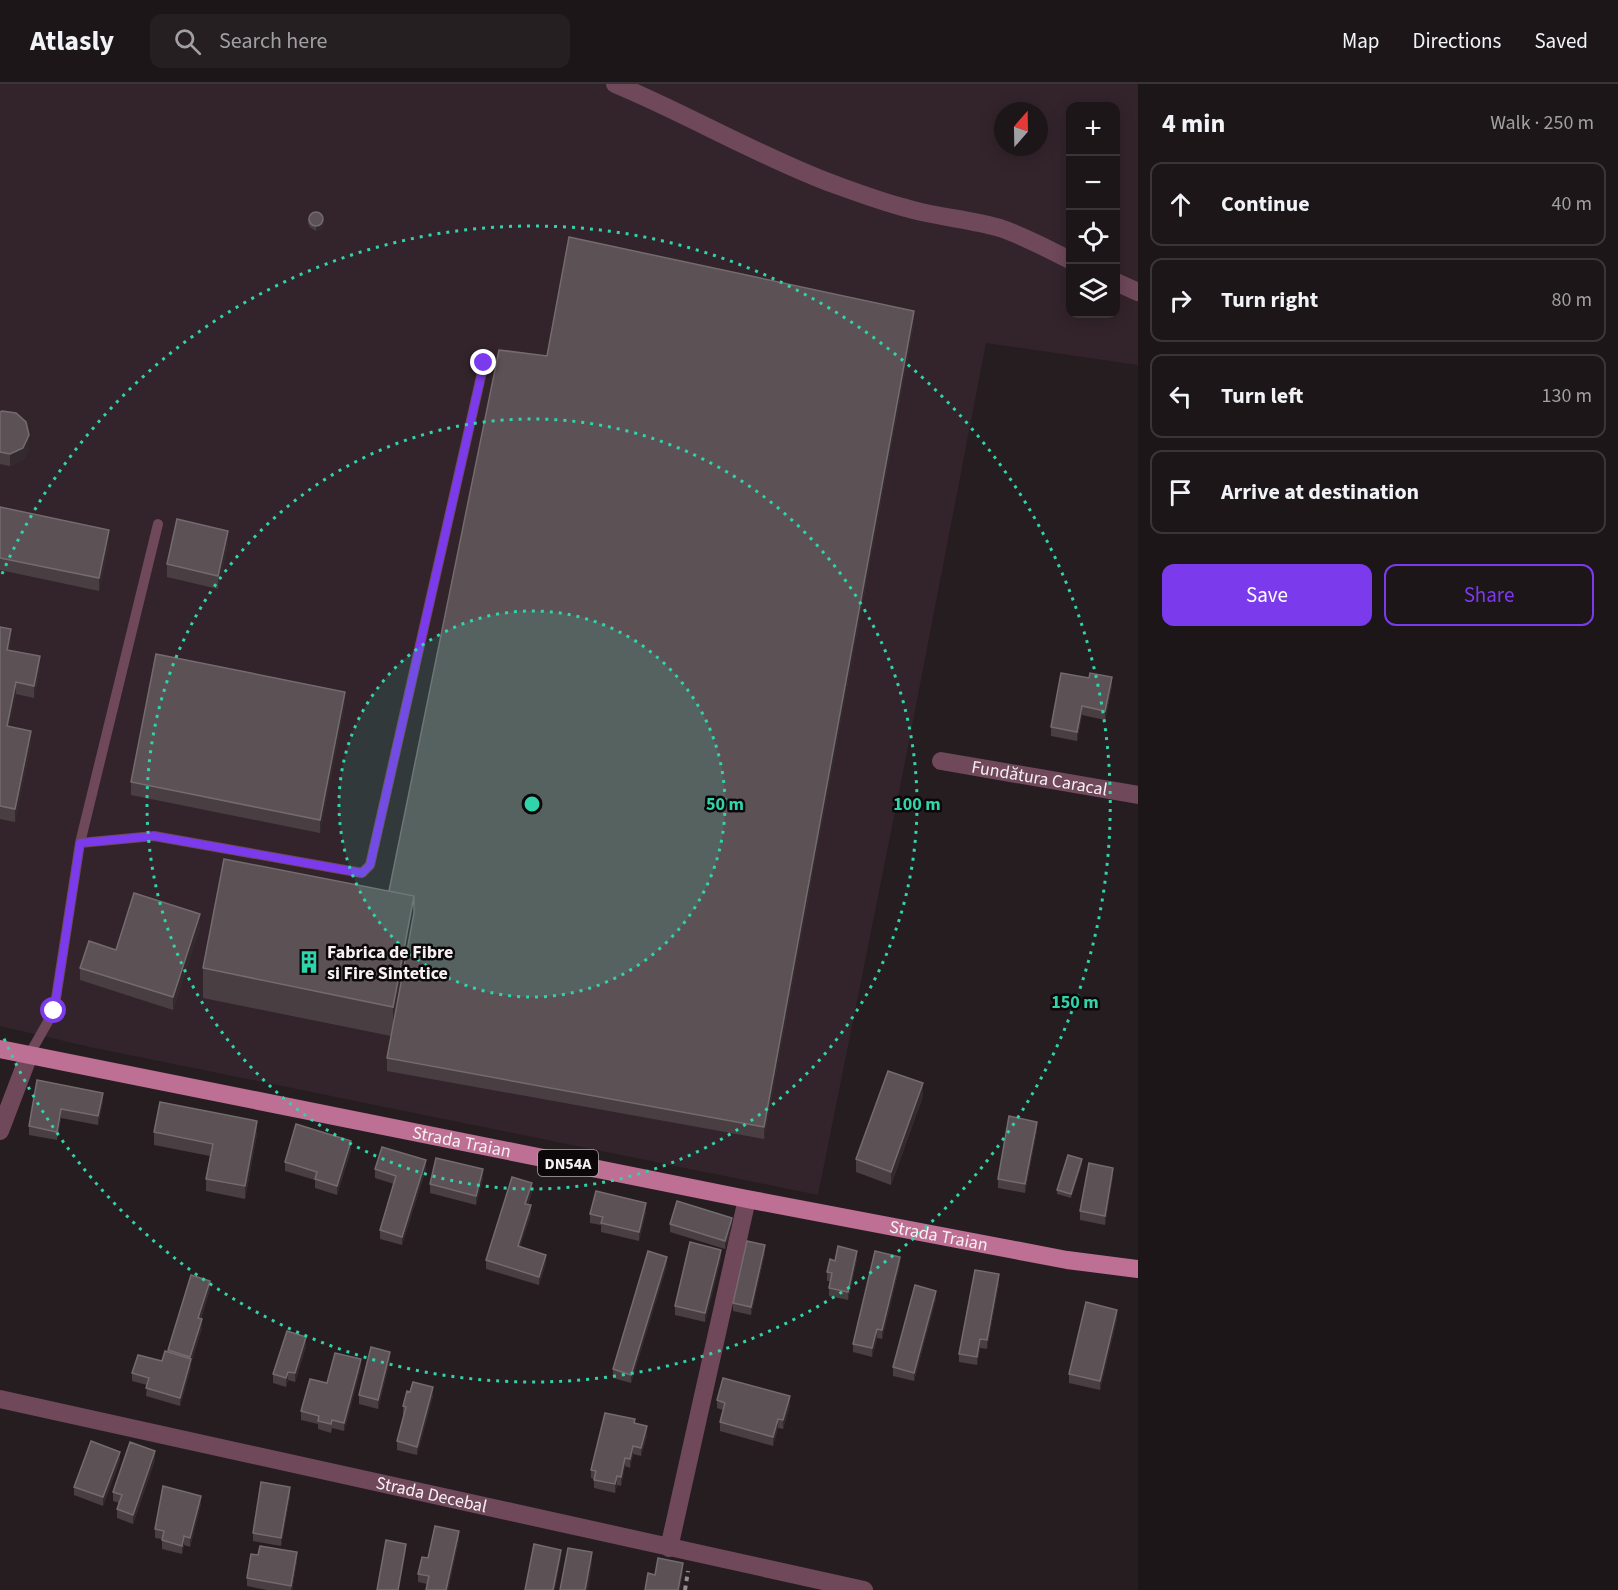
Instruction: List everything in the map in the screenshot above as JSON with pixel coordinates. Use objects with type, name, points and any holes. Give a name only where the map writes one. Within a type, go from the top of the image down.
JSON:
[{"type":"main road","name":"Strada Traian","points":[[0,1049],[747,1199],[1067,1260],[1138,1269]]},
{"type":"street","points":[[615,84],[666,105],[762,154],[828,182],[907,209],[963,219],[1000,229],[1041,245],[1066,258]]},
{"type":"street","points":[[1120,284],[1138,292]]},
{"type":"street","name":"Fundătura Caracal","points":[[941,761],[1138,795]]},
{"type":"street","points":[[0,1131],[29,1055]]},
{"type":"street","points":[[669,1548],[747,1199]]},
{"type":"street","name":"Strada Decebal","points":[[0,1400],[864,1590]]},
{"type":"lane","points":[[80,843],[154,836],[362,873],[370,865],[484,363]]},
{"type":"lane","points":[[29,1055],[54,1011],[80,843],[158,524]]},
{"type":"shaded area","points":[[0,84],[1138,84],[1138,365],[986,343],[818,1195],[90,1047],[0,1026]]},
{"type":"building","points":[[313,212],[319,212],[323,219],[319,226],[313,226],[309,222],[309,216]]},
{"type":"building","points":[[569,237],[914,311],[764,1127],[387,1058],[414,913],[414,896],[389,891],[499,350],[547,356]]},
{"type":"building","points":[[0,412],[16,413],[26,422],[29,435],[23,448],[10,454],[0,452]]},
{"type":"building","points":[[0,507],[109,530],[99,578],[0,558]]},
{"type":"building","points":[[177,519],[228,531],[218,576],[167,564]]},
{"type":"building","points":[[0,627],[11,629],[7,650],[40,656],[34,686],[16,682],[7,726],[31,731],[15,809],[0,806]]},
{"type":"building","points":[[156,654],[345,692],[320,820],[131,782]]},
{"type":"building","points":[[1061,673],[1089,678],[1090,673],[1112,677],[1105,711],[1082,706],[1077,732],[1051,727]]},
{"type":"building","name":"Fabrica de Fibre si Fire Sintetice","points":[[224,859],[414,896],[393,1007],[203,968]]},
{"type":"building","points":[[134,893],[200,914],[173,997],[80,968],[89,941],[116,950]]},
{"type":"building","points":[[888,1071],[923,1083],[891,1172],[856,1159]]},
{"type":"building","points":[[37,1080],[103,1093],[98,1116],[61,1109],[57,1132],[29,1126]]},
{"type":"building","points":[[160,1102],[257,1121],[245,1186],[206,1179],[213,1144],[154,1132]]},
{"type":"building","points":[[1009,1116],[1037,1122],[1025,1184],[998,1179]]},
{"type":"building","points":[[296,1124],[351,1141],[337,1186],[315,1179],[317,1172],[285,1162]]},
{"type":"building","points":[[382,1147],[426,1160],[402,1237],[380,1230],[396,1176],[375,1169]]},
{"type":"building","points":[[1068,1155],[1082,1159],[1071,1194],[1057,1190]]},
{"type":"building","points":[[436,1158],[483,1169],[476,1196],[430,1184]]},
{"type":"building","points":[[1089,1163],[1113,1168],[1105,1216],[1080,1211]]},
{"type":"building","points":[[512,1177],[532,1183],[525,1204],[531,1205],[518,1246],[546,1255],[539,1277],[486,1260]]},
{"type":"building","points":[[596,1191],[646,1203],[639,1232],[601,1223],[603,1217],[590,1214]]},
{"type":"building","points":[[677,1201],[732,1218],[725,1241],[670,1224]]},
{"type":"building","points":[[747,1241],[765,1245],[751,1307],[733,1303]]},
{"type":"building","points":[[690,1242],[721,1250],[705,1313],[675,1306]]},
{"type":"building","points":[[838,1246],[857,1251],[848,1292],[829,1288],[832,1273],[827,1272],[830,1259],[835,1261]]},
{"type":"building","points":[[648,1251],[667,1257],[631,1375],[613,1369]]},
{"type":"building","points":[[875,1251],[900,1257],[882,1330],[877,1329],[872,1348],[853,1344]]},
{"type":"building","points":[[975,1270],[999,1274],[987,1340],[980,1339],[977,1357],[959,1354]]},
{"type":"building","points":[[191,1275],[210,1281],[198,1318],[202,1319],[190,1357],[168,1350]]},
{"type":"building","points":[[915,1285],[936,1291],[914,1373],[893,1367]]},
{"type":"building","points":[[1086,1302],[1117,1310],[1100,1381],[1069,1374]]},
{"type":"building","points":[[287,1331],[306,1337],[295,1373],[288,1372],[286,1378],[273,1374]]},
{"type":"building","points":[[371,1347],[390,1352],[378,1400],[359,1395]]},
{"type":"building","points":[[165,1351],[191,1359],[180,1398],[146,1388],[149,1378],[132,1373],[138,1355],[162,1361]]},
{"type":"building","points":[[335,1353],[361,1359],[344,1423],[332,1420],[331,1424],[318,1421],[319,1416],[301,1411],[310,1379],[327,1383]]},
{"type":"building","points":[[723,1378],[790,1396],[783,1420],[778,1419],[773,1437],[720,1422],[725,1403],[717,1400]]},
{"type":"building","points":[[413,1382],[433,1387],[417,1447],[397,1441],[406,1407],[403,1406],[407,1391],[410,1392]]},
{"type":"building","points":[[605,1413],[635,1419],[634,1423],[647,1426],[641,1448],[633,1446],[630,1459],[625,1458],[621,1477],[617,1476],[615,1484],[594,1480],[596,1471],[591,1470]]},
{"type":"building","points":[[91,1441],[120,1452],[103,1497],[74,1487]]},
{"type":"building","points":[[130,1442],[155,1451],[133,1515],[117,1509],[122,1495],[113,1492]]},
{"type":"building","points":[[261,1482],[290,1487],[281,1538],[253,1533]]},
{"type":"building","points":[[163,1486],[201,1496],[190,1538],[184,1536],[182,1546],[162,1540],[164,1531],[155,1529]]},
{"type":"building","points":[[435,1526],[459,1531],[446,1590],[426,1590],[429,1576],[418,1574],[422,1557],[428,1558]]},
{"type":"building","points":[[386,1540],[406,1544],[398,1590],[377,1590]]},
{"type":"building","points":[[534,1544],[561,1550],[553,1590],[525,1590]]},
{"type":"building","points":[[260,1546],[297,1552],[291,1586],[247,1578],[251,1554],[258,1555]]},
{"type":"building","points":[[568,1548],[592,1552],[585,1590],[560,1590]]},
{"type":"building","points":[[658,1558],[683,1563],[678,1590],[645,1590],[648,1573],[655,1575]]},
{"type":"place","name":"Fabrica de Fibre si Fire Sintetice","points":[[309,962]]},
{"type":"route","points":[[54,1011],[80,843],[154,836],[362,873],[370,865],[484,363]]}]
